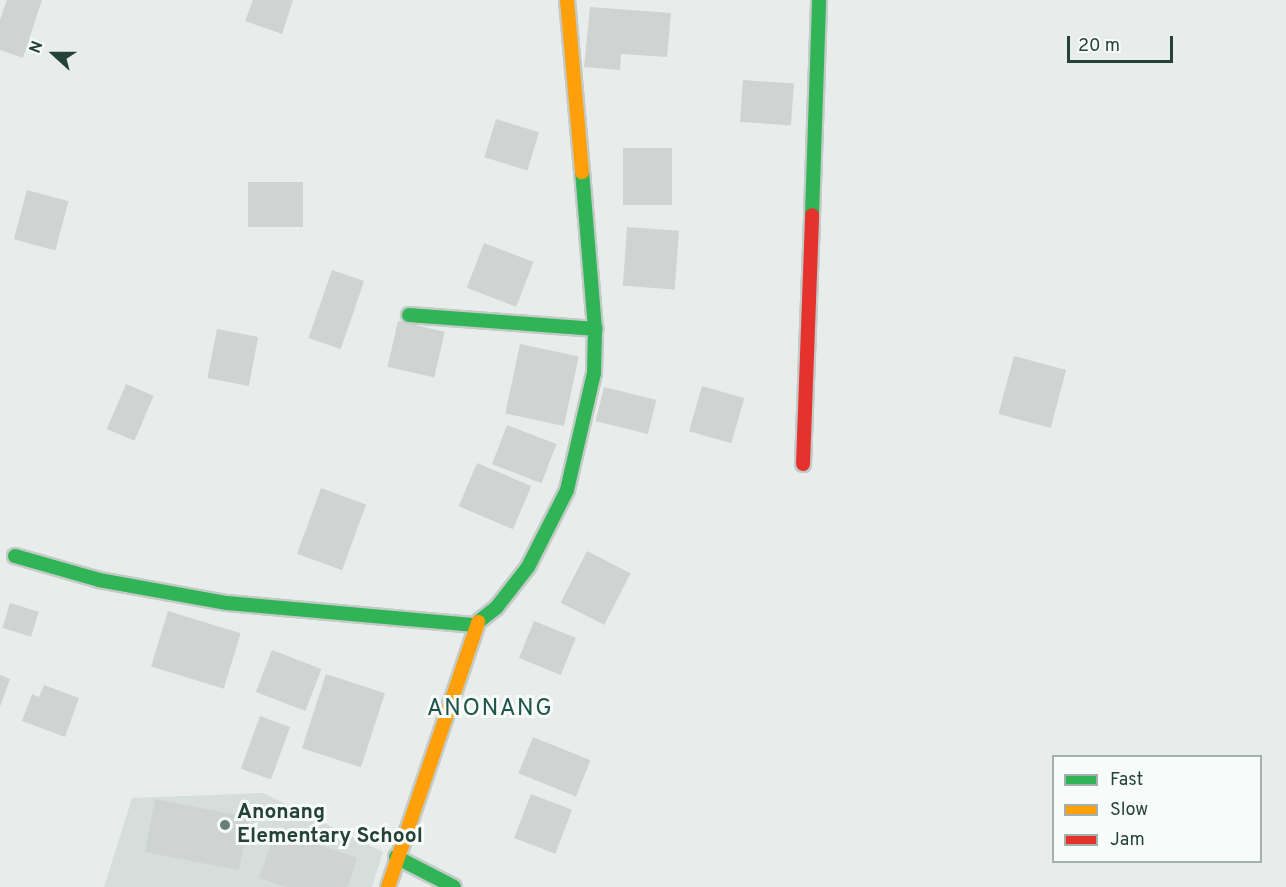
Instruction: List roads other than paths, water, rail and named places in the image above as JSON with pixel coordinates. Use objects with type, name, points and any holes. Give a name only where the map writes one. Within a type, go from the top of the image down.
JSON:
[{"type":"street","points":[[388,887],[396,857],[475,625],[496,608],[528,567],[567,490],[594,373],[594,329],[567,0]]},
{"type":"street","points":[[803,464],[819,0]]},
{"type":"street","points":[[409,315],[594,329]]},
{"type":"street","points":[[15,556],[99,579],[227,603],[475,625]]},
{"type":"street","points":[[396,857],[454,887]]},
{"type":"place","name":"Anonang Elementary School","points":[[225,825]]},
{"type":"district","name":"ANONANG","points":[[490,710]]}]
